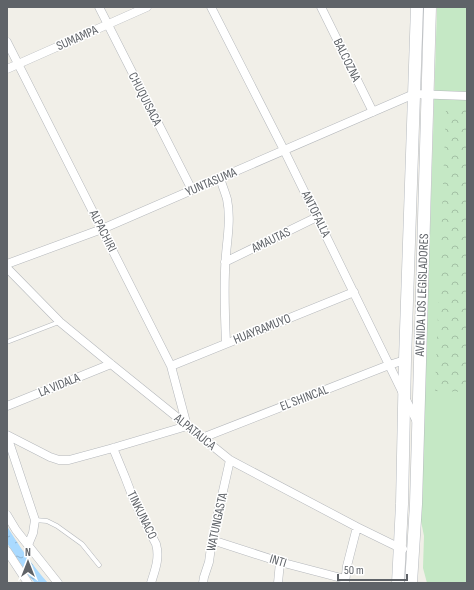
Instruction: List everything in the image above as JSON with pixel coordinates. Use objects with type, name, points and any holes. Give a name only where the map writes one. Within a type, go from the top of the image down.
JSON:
[{"type":"main road","name":"AVENIDA LOS LEGISLADORES","points":[[398,583],[402,504],[405,360],[417,7]]},
{"type":"main road","name":"AVENIDA LOS LEGISLADORES","points":[[412,577],[416,504],[430,7]]},
{"type":"main road","points":[[412,577],[419,583]]},
{"type":"street","name":"CHUQUISACA","points":[[99,7],[192,190]]},
{"type":"street","name":"SUMAMPA","points":[[7,69],[147,7]]},
{"type":"street","name":"ANTOFALLA","points":[[211,7],[284,150],[418,423]]},
{"type":"street","name":"BALCOZNA","points":[[321,7],[373,112]]},
{"type":"street","name":"ALPACHIRI","points":[[7,42],[171,366],[187,426]]},
{"type":"street","name":"YUNTASUMA","points":[[7,264],[102,229],[414,94]]},
{"type":"street","points":[[414,94],[467,96]]},
{"type":"street","points":[[220,178],[227,199],[229,214],[224,293],[226,343]]},
{"type":"street","name":"AMAUTAS","points":[[225,262],[317,217]]},
{"type":"street","name":"ALPATAUCA","points":[[7,268],[60,322],[230,460],[400,548],[413,549]]},
{"type":"street","name":"HUAYRAMUYO","points":[[171,366],[354,292]]},
{"type":"street","name":"EL SHINCAL","points":[[202,438],[405,360]]},
{"type":"street","name":"LA VIDALA","points":[[7,406],[111,364]]},
{"type":"street","points":[[7,435],[50,457],[59,460],[69,460],[187,426]]},
{"type":"street","points":[[7,435],[35,520],[34,533],[28,545]]},
{"type":"street","name":"TINKUNACO","points":[[113,448],[135,503],[156,544],[158,551],[157,562],[151,583]]},
{"type":"street","name":"WATUNGASTA","points":[[203,583],[209,562],[212,540],[230,460]]},
{"type":"street","points":[[7,515],[16,530],[58,583]]},
{"type":"street","points":[[345,581],[347,566],[357,527]]},
{"type":"street","name":"INTI","points":[[212,540],[345,581]]},
{"type":"street","points":[[7,551],[28,583]]},
{"type":"street","points":[[278,583],[280,562]]},
{"type":"lane","points":[[7,342],[60,322]]},
{"type":"lane","points":[[35,520],[47,522],[57,526],[82,544],[99,565]]},
{"type":"green space","points":[[437,7],[467,7],[467,583],[427,583],[423,568],[424,536],[421,521]]},
{"type":"green space","points":[[446,108],[467,108],[467,392],[435,391]]},
{"type":"water","points":[[7,526],[26,555],[48,583],[35,583],[28,575],[7,543]]}]
